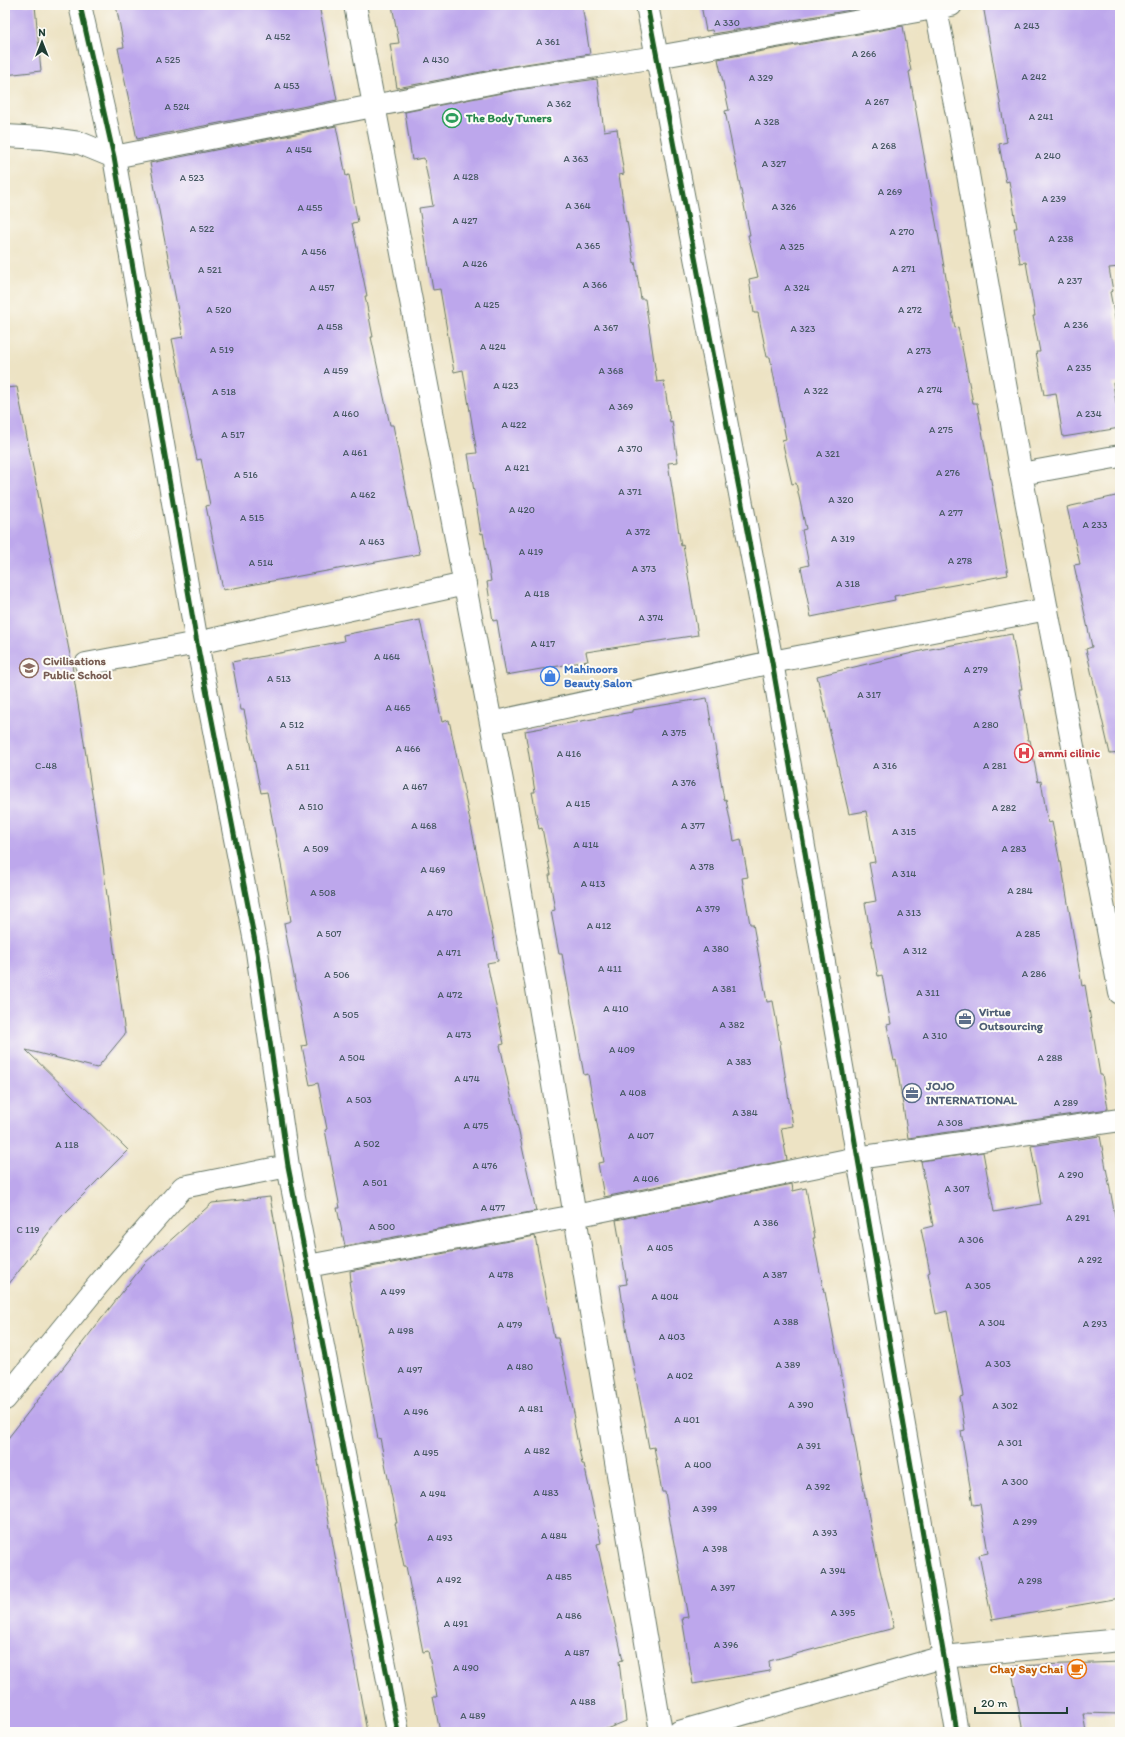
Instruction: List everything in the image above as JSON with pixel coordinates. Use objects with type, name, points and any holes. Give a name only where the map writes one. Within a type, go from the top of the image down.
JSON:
[{"type":"street","points":[[80,5],[114,157],[197,642],[257,952],[288,1166],[398,1732]]},
{"type":"street","points":[[354,5],[505,797],[661,1732]]},
{"type":"street","points":[[647,5],[772,662],[957,1732]]},
{"type":"street","points":[[5,136],[42,138],[80,143],[114,157],[515,78],[657,57],[941,6],[960,129],[1021,474],[1120,993]]},
{"type":"street","points":[[1021,474],[1120,456]]},
{"type":"street","points":[[86,664],[197,642],[465,584]]},
{"type":"street","points":[[491,723],[772,662],[1047,609]]},
{"type":"street","points":[[308,1266],[575,1216],[857,1158],[1120,1120]]},
{"type":"street","points":[[5,1398],[98,1285],[183,1187],[288,1166]]},
{"type":"street","points":[[679,1732],[943,1657],[1120,1640]]},
{"type":"building","points":[[5,5],[35,5],[41,71],[5,75]]},
{"type":"building","points":[[116,5],[319,5],[337,100],[137,139],[118,48],[124,47]]},
{"type":"building","points":[[392,5],[582,5],[590,54],[513,66],[397,88],[390,44],[399,43]]},
{"type":"building","points":[[701,5],[879,5],[713,34],[712,30],[706,31]]},
{"type":"building","points":[[983,5],[1120,5],[1120,267],[1109,268],[1113,291],[1110,292],[1120,345],[1120,382],[1113,383],[1120,428],[1063,437],[1056,393],[1044,395],[1036,352],[1040,352],[1033,316],[1035,316],[1026,262],[1020,263],[1014,228],[1017,228],[1009,181],[1006,182],[999,144],[1007,142]]},
{"type":"building","points":[[903,26],[911,71],[909,72],[955,328],[958,327],[973,403],[977,403],[1008,575],[894,596],[895,600],[811,617],[801,567],[809,565],[802,530],[806,529],[796,483],[792,484],[782,440],[786,439],[770,357],[767,357],[758,313],[754,313],[749,279],[758,277],[748,235],[750,235],[725,111],[729,110],[718,59]]},
{"type":"building","points":[[597,79],[604,131],[617,129],[624,174],[619,175],[626,222],[627,221],[641,299],[645,299],[657,382],[664,381],[670,422],[672,421],[678,462],[668,463],[681,546],[683,545],[698,635],[586,652],[588,661],[506,675],[497,620],[493,621],[487,582],[491,581],[483,533],[481,534],[468,454],[477,453],[463,370],[454,372],[440,289],[433,290],[419,208],[433,206],[424,158],[412,160],[405,112],[517,90]]},
{"type":"building","points":[[336,126],[346,176],[349,175],[358,222],[352,223],[367,296],[365,296],[373,337],[371,337],[390,425],[393,425],[420,554],[223,590],[206,506],[210,505],[201,459],[197,460],[172,339],[183,337],[150,163]]},
{"type":"building","name":"Civilisations Public School","points":[[17,387],[72,665],[103,865],[125,1034],[97,1068],[26,1050],[128,1150],[60,1218],[5,1289],[5,388]]},
{"type":"building","points":[[1120,495],[1120,753],[1110,754],[1086,649],[1092,647],[1074,565],[1080,564],[1067,507]]},
{"type":"building","points":[[420,620],[442,722],[449,720],[498,961],[487,963],[504,1044],[500,1045],[536,1211],[345,1246],[337,1208],[340,1208],[325,1130],[327,1129],[318,1083],[310,1085],[302,1046],[307,1045],[284,923],[291,921],[267,792],[261,793],[244,710],[241,710],[232,662],[344,641],[343,635]]},
{"type":"building","points":[[1012,634],[1022,689],[1019,689],[1028,740],[1030,740],[1038,782],[1041,781],[1048,823],[1052,822],[1061,862],[1082,986],[1085,985],[1100,1075],[1102,1075],[1108,1109],[908,1138],[896,1060],[894,1061],[887,1025],[891,1024],[882,975],[878,976],[865,903],[876,901],[869,863],[875,862],[866,811],[849,814],[817,676],[925,650]]},
{"type":"building","points":[[707,698],[724,800],[726,799],[734,841],[741,839],[748,877],[742,878],[750,924],[753,924],[767,1002],[773,1001],[793,1126],[781,1128],[787,1160],[604,1197],[598,1163],[604,1162],[588,1074],[584,1075],[562,954],[559,954],[551,911],[555,910],[549,875],[551,875],[542,828],[539,829],[532,792],[535,792],[525,731],[632,712],[632,710]]},
{"type":"building","points":[[1100,1136],[1120,1242],[1120,1598],[992,1620],[979,1555],[988,1553],[980,1504],[973,1505],[961,1431],[965,1430],[960,1397],[963,1396],[947,1311],[936,1314],[928,1273],[930,1272],[921,1229],[933,1226],[921,1161],[983,1152],[994,1212],[1041,1204],[1031,1146]]},
{"type":"building","points":[[792,1184],[793,1191],[806,1188],[815,1238],[813,1238],[849,1418],[850,1417],[875,1549],[894,1628],[769,1661],[770,1671],[693,1684],[682,1618],[688,1617],[665,1492],[662,1492],[654,1447],[649,1448],[626,1327],[620,1285],[627,1284],[616,1220]]},
{"type":"building","points":[[270,1197],[367,1732],[5,1732],[5,1442],[145,1263],[212,1203]]},
{"type":"building","points":[[535,1236],[554,1338],[558,1338],[575,1418],[573,1419],[582,1464],[584,1464],[601,1543],[597,1544],[623,1660],[619,1661],[626,1721],[599,1732],[440,1732],[433,1697],[437,1697],[428,1651],[423,1652],[406,1566],[404,1566],[395,1523],[397,1523],[380,1438],[378,1439],[353,1306],[349,1281],[351,1281],[350,1271]]},
{"type":"building","points":[[1120,1662],[1120,1714],[1083,1713],[1086,1732],[1023,1732],[1011,1666]]},
{"type":"cycle path","points":[[80,5],[114,157],[197,643],[257,952],[288,1166],[398,1732]]},
{"type":"cycle path","points":[[647,5],[772,662],[957,1732]]},
{"type":"place","name":"The Body Tuners","points":[[452,118]]},
{"type":"place","name":"Civilisations Public School","points":[[29,668]]},
{"type":"place","name":"Mahinoors Beauty Salon","points":[[550,676]]},
{"type":"place","name":"ammi cilinic","points":[[1024,753]]},
{"type":"place","name":"Virtue Outsourcing","points":[[965,1019]]},
{"type":"place","name":"JOJO INTERNATIONAL","points":[[912,1093]]},
{"type":"place","name":"Chay Say Chai","points":[[1077,1669]]}]
